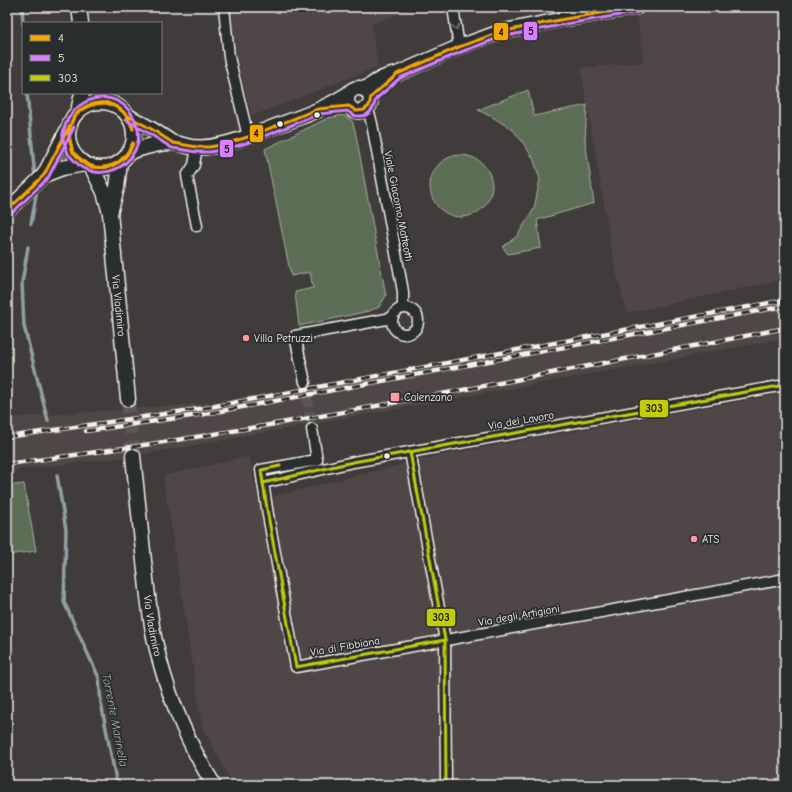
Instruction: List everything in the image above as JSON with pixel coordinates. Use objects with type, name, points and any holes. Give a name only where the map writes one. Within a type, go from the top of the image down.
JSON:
[{"type":"main road","points":[[79,7],[81,22]]},
{"type":"main road","points":[[367,98],[358,88],[351,91],[348,100],[352,109],[361,111],[367,98],[382,78],[389,75],[398,74],[459,47],[500,32],[637,7]]},
{"type":"main road","points":[[78,112],[82,94]]},
{"type":"main road","points":[[7,211],[44,175],[75,115],[84,107],[98,102],[105,103],[109,99],[128,116],[134,130],[134,138],[132,145],[124,157]]},
{"type":"main road","points":[[44,175],[62,168],[88,165],[101,168],[111,167],[124,157],[152,145],[173,143],[197,147],[210,147],[225,144],[248,137],[318,109],[348,100]]},
{"type":"main road","points":[[128,116],[173,143]]},
{"type":"main road","points":[[70,125],[68,136],[70,147],[76,157],[88,165]]},
{"type":"main road","name":"Via Vladimiro","points":[[110,213],[124,157]]},
{"type":"main road","name":"Via Vladimiro","points":[[88,165],[104,192],[110,213],[128,399]]},
{"type":"main road","name":"Via Vladimiro","points":[[133,456],[148,601],[154,637],[163,672],[183,727],[214,785]]},
{"type":"street","points":[[224,7],[229,58],[248,137]]},
{"type":"street","points":[[453,7],[459,47]]},
{"type":"street","name":"Viale Giacomo Matteotti","points":[[367,98],[402,286],[403,308]]},
{"type":"street","points":[[196,226],[187,176],[194,165],[197,147]]},
{"type":"street","points":[[403,308],[412,309],[419,320],[416,328],[410,334],[397,331],[393,326],[393,315],[403,308]]},
{"type":"street","points":[[305,382],[295,336],[392,318]]},
{"type":"street","name":"Via del Lavoro","points":[[263,483],[354,462],[785,385]]},
{"type":"street","name":"Via di Fibbiana","points":[[312,429],[317,460],[261,470],[296,667],[445,640]]},
{"type":"street","points":[[410,452],[445,640],[446,785]]},
{"type":"street","name":"Via degli Artigiani","points":[[445,640],[785,579]]},
{"type":"shaded area","points":[[231,7],[420,7],[371,24],[378,66],[252,116],[236,55]]},
{"type":"shaded area","points":[[702,7],[785,7],[785,279],[627,313],[614,264],[581,68],[644,62],[637,15]]},
{"type":"shaded area","points":[[785,301],[785,338],[133,456],[7,471],[7,418],[196,404],[456,367]]},
{"type":"shaded area","points":[[785,393],[785,785],[233,785],[202,726],[163,476],[249,456],[258,500],[437,456]]},
{"type":"green space","points":[[528,90],[534,116],[587,105],[585,140],[594,203],[537,220],[541,248],[508,254],[503,247],[517,236],[534,209],[540,179],[533,158],[513,130],[478,110]]},
{"type":"green space","points":[[343,115],[352,121],[355,130],[386,296],[379,307],[369,311],[299,326],[295,292],[313,288],[310,272],[291,276],[265,149],[328,118]]},
{"type":"green space","points":[[461,155],[473,157],[483,164],[490,174],[492,186],[490,198],[483,208],[473,215],[461,217],[449,215],[439,208],[432,198],[430,186],[432,174],[439,164],[449,157]]},
{"type":"green space","points":[[24,484],[36,551],[7,555],[7,486]]},
{"type":"waterway","name":"Torrente Marinella","points":[[22,7],[23,22]]},
{"type":"waterway","name":"Torrente Marinella","points":[[27,94],[35,178]]},
{"type":"waterway","name":"Torrente Marinella","points":[[31,224],[36,190]]},
{"type":"waterway","name":"Torrente Marinella","points":[[28,247],[22,283],[24,326],[48,421]]},
{"type":"waterway","name":"Torrente Marinella","points":[[57,475],[66,530],[64,602],[99,678],[101,703],[118,785]]},
{"type":"tunnel","points":[[305,382],[312,429]]},
{"type":"tunnel","points":[[128,399],[133,456]]},
{"type":"railway","points":[[7,437],[205,408],[785,300]]},
{"type":"railway","points":[[86,431],[205,414],[785,306]]},
{"type":"railway","points":[[7,464],[140,446],[338,413],[785,328]]},
{"type":"transit line","name":"4","points":[[128,116],[173,143],[197,147],[210,147],[225,144],[248,137],[318,109],[349,106],[356,111],[364,110],[369,106],[371,97],[397,74],[459,47],[500,32],[637,7]]},
{"type":"transit line","name":"5","points":[[126,120],[172,148],[197,152],[210,152],[226,149],[250,142],[319,114],[347,111],[355,116],[366,115],[373,108],[376,99],[400,78],[501,37],[638,12]]},
{"type":"transit line","name":"5","points":[[68,154],[63,139],[63,134],[68,119],[75,109],[94,99],[104,98],[123,104],[130,112],[136,123],[139,134],[136,148],[126,163],[108,172],[95,172],[77,164],[69,155]]},
{"type":"transit line","name":"4","points":[[74,117],[85,107],[97,103],[107,103]]},
{"type":"transit line","name":"4","points":[[74,117],[81,110],[89,106],[107,103]]},
{"type":"transit line","name":"4","points":[[107,103],[117,107],[123,112],[133,129]]},
{"type":"transit line","name":"4","points":[[107,103],[124,112],[133,129]]},
{"type":"transit line","name":"4","points":[[73,152],[69,131],[74,117]]},
{"type":"transit line","name":"4","points":[[73,152],[69,134],[70,126],[74,117]]},
{"type":"transit line","name":"4","points":[[7,211],[44,175],[70,125]]},
{"type":"transit line","name":"5","points":[[10,215],[48,178],[74,127]]},
{"type":"transit line","name":"4","points":[[113,165],[125,156],[133,143]]},
{"type":"transit line","name":"4","points":[[113,165],[126,156],[133,143]]},
{"type":"transit line","name":"4","points":[[73,152],[91,166],[101,168],[113,165]]},
{"type":"transit line","name":"4","points":[[73,152],[82,162],[89,166],[101,168],[113,165]]},
{"type":"transit line","name":"303","points":[[263,483],[353,462],[785,385]]},
{"type":"transit line","name":"303","points":[[410,452],[445,640],[446,785]]},
{"type":"transit line","name":"303","points":[[280,466],[261,470],[296,667],[445,640]]},
{"type":"place","name":"Villa Petruzzi","points":[[246,338]]},
{"type":"place","name":"Calenzano","points":[[395,397]]},
{"type":"place","name":"ATS","points":[[694,539]]}]
